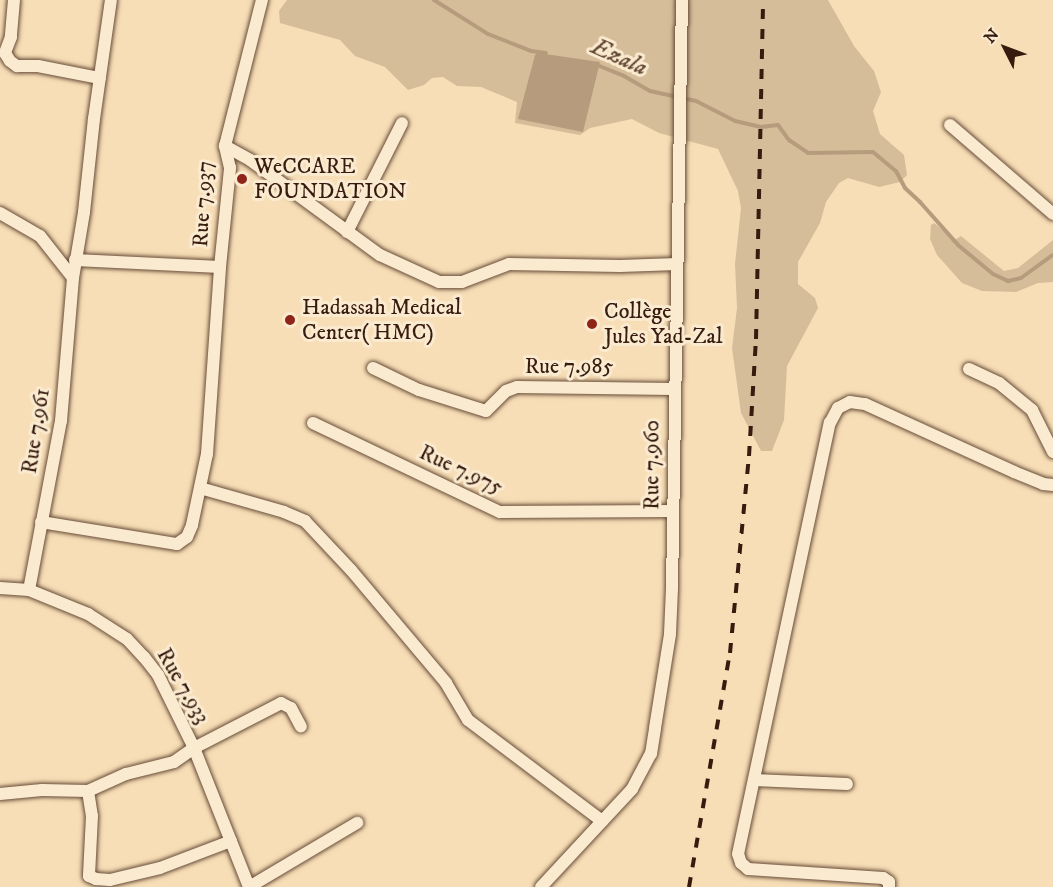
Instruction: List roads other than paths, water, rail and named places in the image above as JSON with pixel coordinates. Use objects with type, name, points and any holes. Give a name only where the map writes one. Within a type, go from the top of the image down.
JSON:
[{"type":"street","points":[[14,0],[11,37],[5,53],[10,62],[17,66],[47,67],[100,78]]},
{"type":"street","name":"Rue 7.961","points":[[29,590],[61,421],[75,260],[84,212],[111,0]]},
{"type":"street","points":[[225,146],[262,0]]},
{"type":"street","name":"Rue 7.960","points":[[541,887],[632,789],[651,754],[670,634],[682,0]]},
{"type":"street","points":[[347,232],[402,123]]},
{"type":"street","points":[[950,125],[1053,214]]},
{"type":"street","name":"Rue 7.937","points":[[225,146],[250,160],[380,255],[439,282],[462,282],[508,264],[620,266],[677,264]]},
{"type":"street","name":"Rue 7.937","points":[[41,522],[177,544],[187,537],[192,525],[207,454],[219,267],[230,168],[225,146]]},
{"type":"street","points":[[0,213],[40,236],[73,278]]},
{"type":"street","points":[[75,260],[219,267]]},
{"type":"street","name":"Rue 7.985","points":[[373,368],[418,390],[486,411],[506,391],[517,387],[674,389]]},
{"type":"street","points":[[969,369],[999,383],[1032,410],[1053,452]]},
{"type":"street","points":[[889,887],[889,882],[883,878],[748,869],[741,863],[738,854],[830,423],[838,408],[850,402],[865,404],[1014,472],[1043,484],[1053,485]]},
{"type":"street","name":"Rue 7.975","points":[[313,423],[500,512],[673,511]]},
{"type":"street","points":[[200,488],[284,512],[305,521],[351,570],[446,683],[468,720],[602,821]]},
{"type":"street","name":"Rue 7.933","points":[[0,588],[29,590],[88,614],[127,639],[158,675],[194,748],[249,887]]},
{"type":"street","points":[[0,794],[42,790],[88,791],[126,774],[167,765],[194,748],[281,704],[291,708],[301,727]]},
{"type":"street","points":[[754,780],[847,783]]},
{"type":"street","points":[[88,791],[92,816],[89,876],[96,879],[110,880],[160,868],[231,841]]},
{"type":"street","points":[[249,887],[357,823]]},
{"type":"waterway","name":"Ezala","points":[[434,0],[488,34],[531,51],[546,53]]},
{"type":"waterway","points":[[597,65],[624,76],[650,91],[696,101],[735,121],[761,127],[778,125],[789,140],[808,153],[873,152],[896,171],[905,188],[958,245],[993,274],[1008,281],[1021,278],[1053,255]]},
{"type":"railway","points":[[689,887],[730,653],[749,456],[756,339],[763,0]]},
{"type":"place","name":"WeCCARE FOUNDATION","points":[[242,179]]},
{"type":"place","name":"Hadassah Medical Center( HMC)","points":[[290,320]]},
{"type":"place","name":"Collège Jules Yad-Zal","points":[[592,324]]}]
